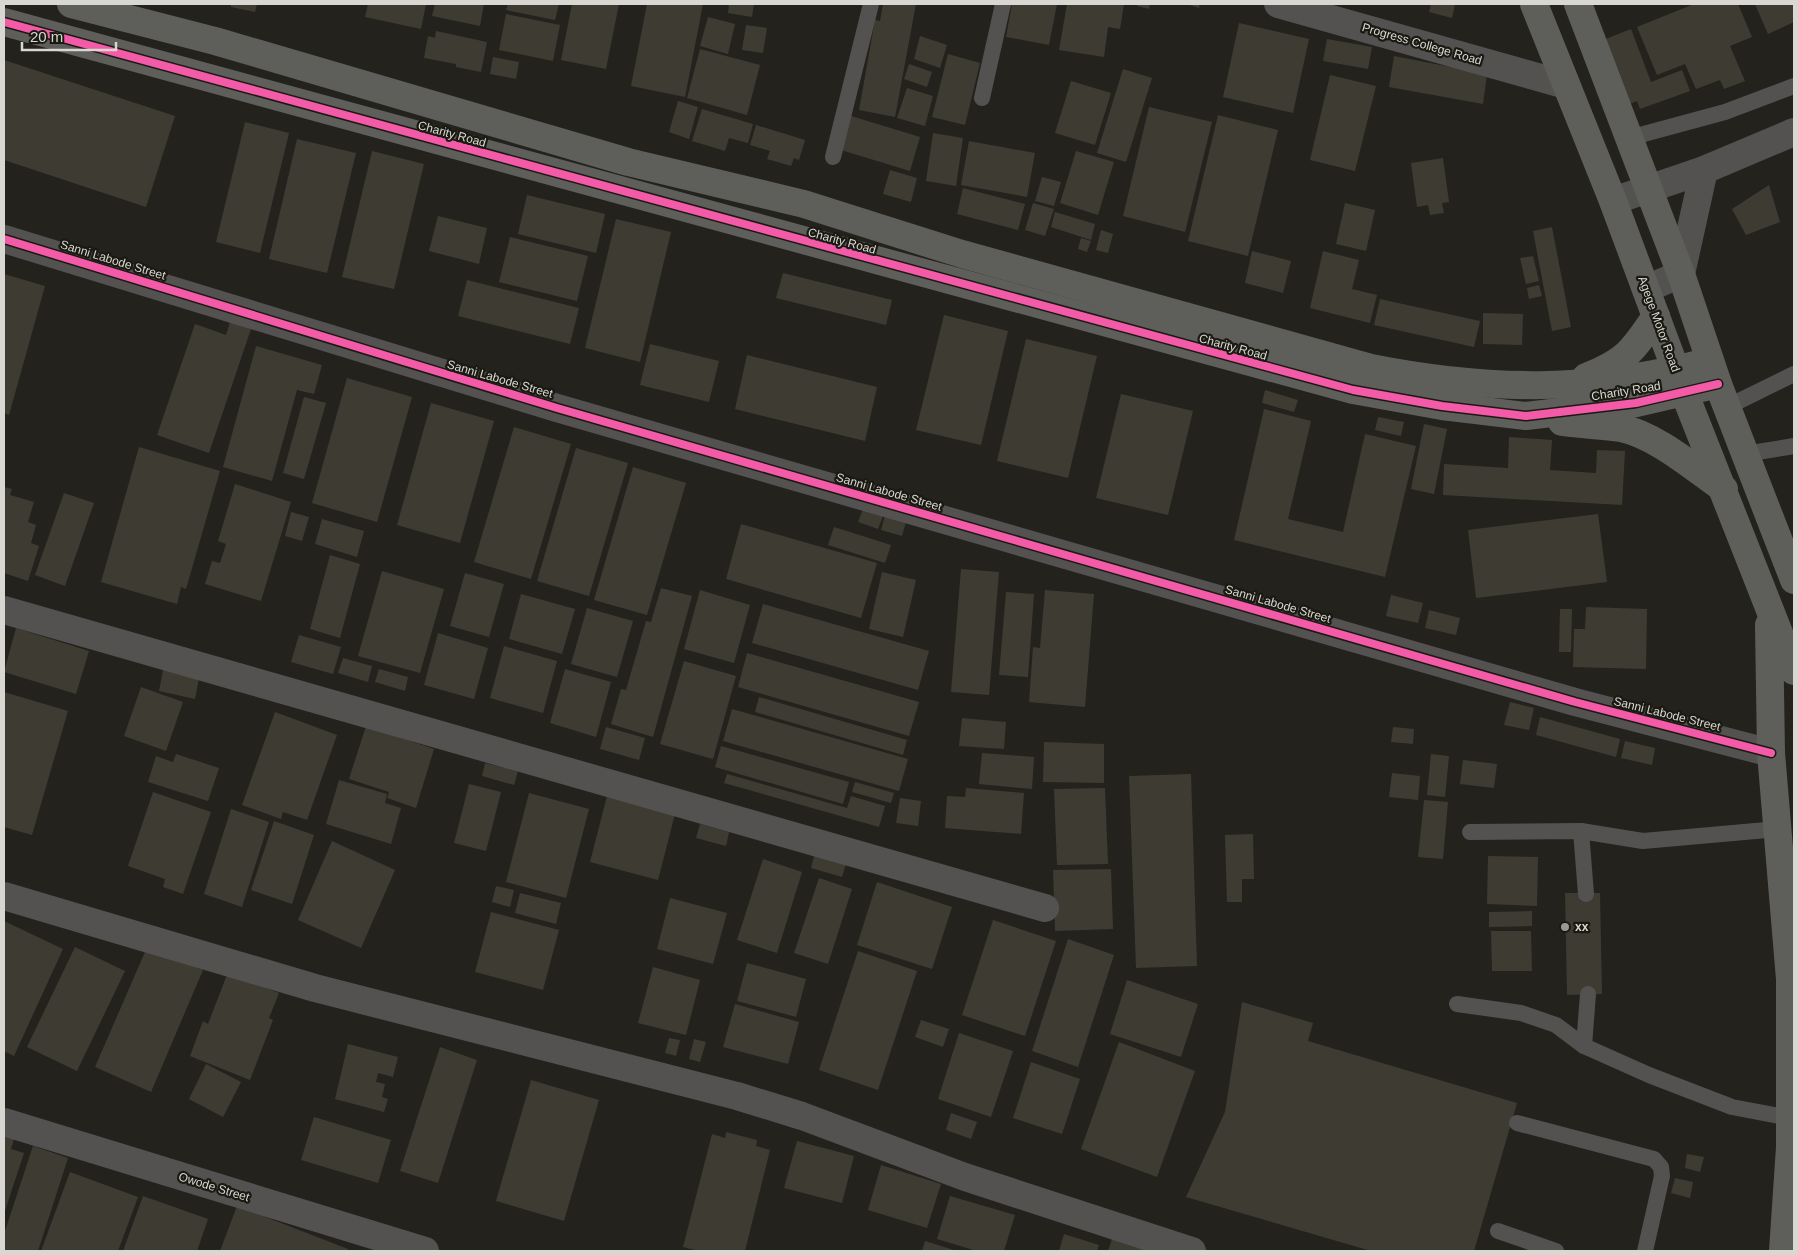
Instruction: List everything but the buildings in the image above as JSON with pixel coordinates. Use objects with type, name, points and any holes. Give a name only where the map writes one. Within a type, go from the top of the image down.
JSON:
[{"type":"street","name":"Charity Road","points":[[71,4],[215,40],[628,162],[804,204],[962,254],[1371,368],[1420,378],[1513,387],[1680,382]]},
{"type":"street","name":"Progress College Road","points":[[1278,4],[1566,85]]},
{"type":"street","name":"Agege Motor Road","points":[[1534,4],[1613,201],[1680,382],[1794,671]]},
{"type":"street","points":[[1578,4],[1681,274],[1718,384],[1794,580]]},
{"type":"street","name":"Charity Road","points":[[4,22],[1344,388],[1442,406],[1526,416],[1636,403],[1680,382]]},
{"type":"street","points":[[1613,201],[1704,170],[1794,132]]},
{"type":"street","points":[[1681,274],[1704,170]]},
{"type":"street","name":"Sanni Labode Street","points":[[4,239],[576,414],[1575,702],[1771,753]]},
{"type":"street","points":[[1646,288],[1681,274]]},
{"type":"street","points":[[1559,387],[1611,367],[1628,356],[1656,316]]},
{"type":"street","points":[[1680,382],[1718,384]]},
{"type":"street","points":[[1526,416],[1622,428],[1663,447],[1724,490]]},
{"type":"street","points":[[1769,609],[1771,753],[1790,979],[1790,1118],[1783,1251]]},
{"type":"street","points":[[4,610],[1045,908]]},
{"type":"street","points":[[4,896],[315,988],[737,1096],[802,1116],[965,1177],[1192,1251]]},
{"type":"street","name":"Owode Street","points":[[4,1122],[425,1251]]},
{"type":"lane","points":[[833,157],[871,4]]},
{"type":"lane","points":[[982,98],[1003,4]]},
{"type":"lane","points":[[1629,138],[1725,112],[1794,86]]},
{"type":"lane","points":[[1718,384],[1794,374]]},
{"type":"lane","points":[[1745,454],[1794,446]]},
{"type":"lane","points":[[1470,832],[1581,831],[1643,841],[1778,829]]},
{"type":"lane","points":[[1581,831],[1586,894]]},
{"type":"lane","points":[[1584,1046],[1588,994]]},
{"type":"lane","points":[[1457,1004],[1521,1013],[1556,1025],[1584,1046],[1649,1075],[1732,1107],[1790,1118]]},
{"type":"lane","points":[[1517,1123],[1654,1159],[1661,1167],[1662,1176],[1645,1251]]},
{"type":"lane","points":[[1498,1231],[1556,1251]]},
{"type":"cycle path","points":[[4,22],[1353,390],[1442,406],[1526,416],[1636,403],[1718,384]]},
{"type":"cycle path","points":[[4,239],[557,408],[1575,702],[1771,753]]},
{"type":"place","name":"xx","points":[[1565,927]]}]
